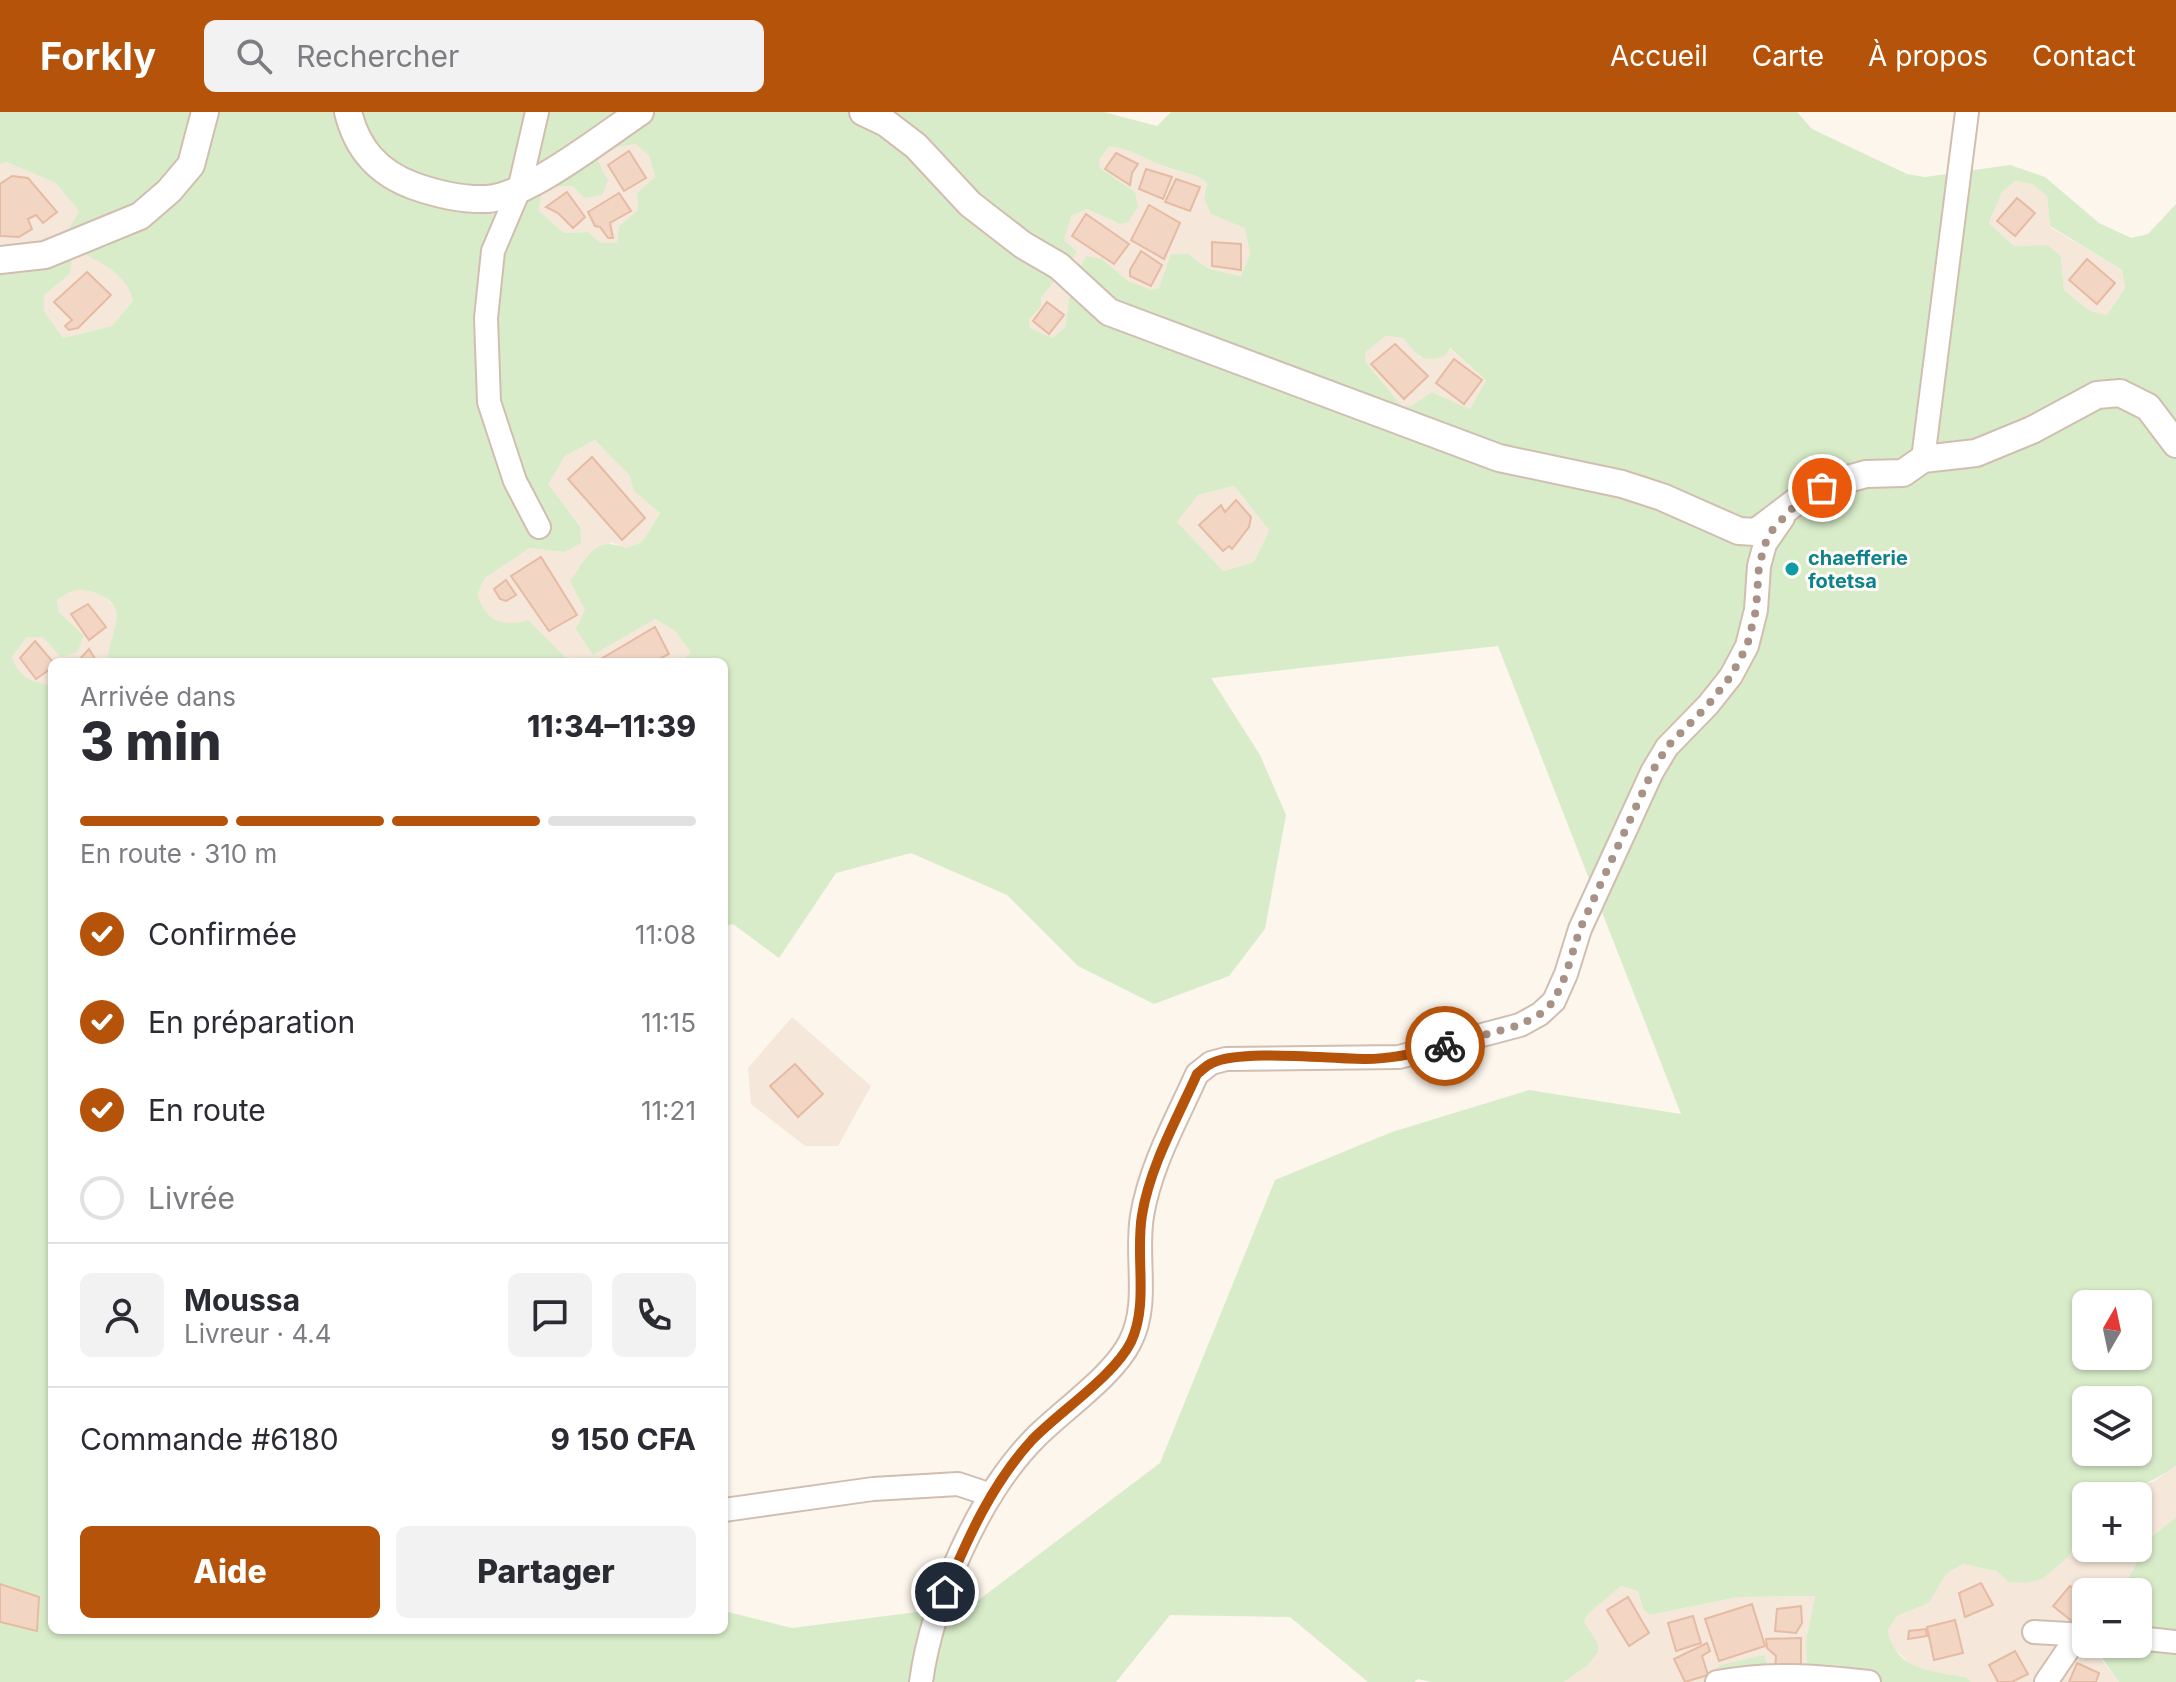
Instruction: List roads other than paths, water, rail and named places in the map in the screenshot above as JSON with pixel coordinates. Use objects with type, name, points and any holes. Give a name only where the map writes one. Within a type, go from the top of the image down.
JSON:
[{"type":"street","points":[[0,260],[45,255],[140,216],[169,191],[191,165],[205,112]]},
{"type":"street","points":[[348,112],[366,154],[401,181],[439,194],[488,200],[519,190],[640,112]]},
{"type":"street","points":[[537,112],[519,190],[493,251],[486,318],[489,402],[515,481],[539,527]]},
{"type":"street","points":[[863,112],[886,123],[916,146],[970,204],[1023,245],[1059,266],[1109,312],[1499,458],[1622,484],[1662,497],[1739,531],[1756,532],[1806,494],[1866,474],[1903,473],[1923,459],[1976,453],[2032,430],[2097,395],[2120,393],[2148,407],[2176,444]]},
{"type":"street","points":[[1923,459],[1967,112]]},
{"type":"street","points":[[921,1682],[936,1617],[973,1529],[991,1495],[1033,1439],[1112,1367],[1129,1345],[1139,1314],[1140,1242],[1145,1204],[1155,1169],[1197,1074],[1211,1063],[1226,1059],[1399,1057],[1520,1025],[1540,1014],[1554,1001],[1580,929],[1652,772],[1667,747],[1731,676],[1747,646],[1756,610],[1759,566],[1765,544],[1773,529],[1806,494]]},
{"type":"street","points":[[728,1510],[958,1484],[991,1495]]},
{"type":"street","points":[[2034,1632],[2072,1634]]},
{"type":"street","points":[[2152,1639],[2176,1642]]},
{"type":"street","points":[[2046,1682],[2072,1648]]},
{"type":"street","points":[[1717,1682],[1755,1675],[1805,1675],[1869,1682]]},
{"type":"place","name":"chaefferie fotetsa","points":[[1792,569]]}]
